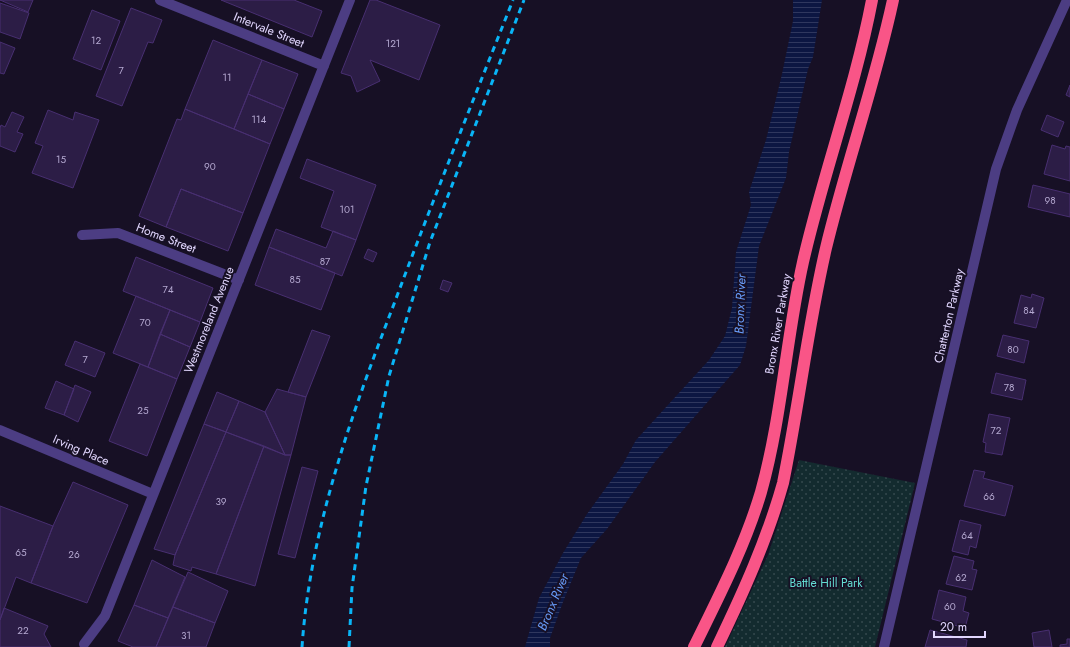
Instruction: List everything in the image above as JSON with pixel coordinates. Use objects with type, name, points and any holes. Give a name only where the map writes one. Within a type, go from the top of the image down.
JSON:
[{"type":"highway","name":"Bronx River Parkway","points":[[694,647],[741,549],[761,490],[773,434],[803,261],[859,57],[872,0]]},
{"type":"highway","points":[[717,647],[757,561],[783,483],[820,274],[834,218],[875,73],[893,0]]},
{"type":"street","name":"Intervale Street","points":[[160,0],[324,66]]},
{"type":"street","name":"Westmoreland Avenue","points":[[84,644],[105,616],[350,0]]},
{"type":"street","name":"Chatterton Parkway","points":[[884,647],[996,169],[1017,110],[1067,0]]},
{"type":"street","name":"Home Street","points":[[82,235],[118,233],[239,280]]},
{"type":"street","name":"Irving Place","points":[[0,430],[153,494]]},
{"type":"green space","name":"Battle Hill Park","points":[[799,460],[915,483],[875,647],[725,647],[768,555]]},
{"type":"water","name":"Bronx River","points":[[793,0],[822,0],[813,57],[808,69],[789,152],[786,178],[759,246],[746,346],[740,365],[655,462],[607,529],[581,558],[550,638],[550,647],[525,647],[539,598],[563,553],[587,514],[623,464],[636,440],[709,360],[725,336],[732,308],[736,252],[751,205],[749,192],[766,140],[782,74],[793,21]]},
{"type":"building","points":[[0,0],[33,0],[28,12]]},
{"type":"building","points":[[221,0],[294,0],[322,11],[312,37]]},
{"type":"building","points":[[370,0],[376,0],[440,25],[419,80],[370,60],[380,81],[357,92],[351,76],[341,73]]},
{"type":"building","points":[[0,3],[29,13],[20,39],[0,32]]},
{"type":"building","points":[[131,8],[162,20],[153,43],[148,42],[122,106],[96,96]]},
{"type":"building","points":[[92,10],[120,21],[101,70],[73,59]]},
{"type":"building","points":[[213,40],[262,60],[234,129],[185,109]]},
{"type":"building","points":[[0,42],[15,48],[4,74],[0,73]]},
{"type":"building","points":[[262,60],[298,74],[284,109],[248,94]]},
{"type":"building","points":[[1070,85],[1070,97],[1066,95]]},
{"type":"building","points":[[248,94],[284,109],[270,144],[234,129]]},
{"type":"building","points":[[185,109],[270,144],[243,213],[181,189],[166,227],[139,216],[177,119],[181,120]]},
{"type":"building","points":[[48,110],[73,120],[75,112],[99,120],[73,188],[32,173],[43,146],[35,143]]},
{"type":"building","points":[[12,112],[24,117],[17,132],[23,134],[15,152],[0,146],[1,125],[5,127]]},
{"type":"building","points":[[1047,115],[1064,122],[1058,137],[1041,130]]},
{"type":"building","points":[[1052,145],[1065,149],[1066,146],[1070,147],[1070,181],[1044,174]]},
{"type":"building","points":[[307,159],[376,185],[356,240],[321,227],[334,191],[300,178]]},
{"type":"building","points":[[1033,185],[1070,194],[1070,217],[1028,207]]},
{"type":"building","points":[[181,189],[243,213],[228,251],[166,227]]},
{"type":"building","points":[[276,229],[326,248],[333,231],[356,240],[342,276],[269,247]]},
{"type":"building","points":[[269,247],[335,273],[321,310],[255,285]]},
{"type":"building","points":[[368,249],[377,253],[373,262],[364,258]]},
{"type":"building","points":[[136,257],[213,288],[200,322],[123,291]]},
{"type":"building","points":[[443,280],[452,283],[448,292],[440,289]]},
{"type":"building","points":[[1032,294],[1044,298],[1036,328],[1014,323],[1021,295],[1031,298]]},
{"type":"building","points":[[136,296],[170,310],[148,367],[113,353]]},
{"type":"building","points":[[170,310],[200,322],[190,347],[160,334]]},
{"type":"building","points":[[312,330],[330,336],[306,397],[288,392]]},
{"type":"building","points":[[160,334],[190,347],[177,379],[148,367]]},
{"type":"building","points":[[1003,335],[1029,341],[1024,363],[997,356]]},
{"type":"building","points":[[75,341],[105,353],[95,377],[65,365]]},
{"type":"building","points":[[140,364],[177,379],[147,456],[109,441]]},
{"type":"building","points":[[996,373],[1026,380],[1022,400],[991,393]]},
{"type":"building","points":[[56,381],[74,389],[64,415],[45,408]]},
{"type":"building","points":[[75,385],[91,392],[78,422],[64,415]]},
{"type":"building","points":[[277,389],[306,397],[291,455],[285,455],[265,412]]},
{"type":"building","points":[[217,392],[239,401],[226,432],[204,424]]},
{"type":"building","points":[[239,401],[265,412],[285,455],[226,432]]},
{"type":"building","points":[[989,414],[1010,418],[1002,455],[985,452],[986,443],[983,442]]},
{"type":"building","points":[[204,424],[226,432],[175,555],[154,549]]},
{"type":"building","points":[[226,432],[264,446],[216,574],[192,567],[191,571],[173,565],[175,555]]},
{"type":"building","points":[[264,446],[285,455],[291,455],[255,586],[216,574]]},
{"type":"building","points":[[302,467],[318,471],[295,558],[278,554]]},
{"type":"building","points":[[974,470],[985,472],[983,478],[1013,486],[1005,516],[964,506]]},
{"type":"building","points":[[73,482],[128,505],[87,603],[31,583],[53,526]]},
{"type":"building","points":[[0,506],[53,526],[31,583],[16,577],[0,620]]},
{"type":"building","points":[[960,520],[981,525],[976,548],[970,546],[968,555],[952,551]]},
{"type":"building","points":[[954,556],[974,561],[972,569],[977,570],[972,590],[946,584]]},
{"type":"building","points":[[152,560],[185,577],[168,618],[134,605]]},
{"type":"building","points":[[188,572],[228,591],[215,623],[173,607]]},
{"type":"building","points":[[939,590],[966,597],[963,611],[969,613],[965,628],[932,619]]},
{"type":"building","points":[[134,605],[168,618],[156,647],[133,647],[118,641]]},
{"type":"building","points":[[173,607],[215,623],[206,647],[156,647]]},
{"type":"building","points":[[4,608],[48,626],[44,634],[51,647],[0,647],[0,620]]},
{"type":"building","points":[[930,630],[967,640],[966,647],[925,647]]},
{"type":"building","points":[[1049,630],[1052,647],[1034,647],[1032,633]]},
{"type":"building","points":[[1067,639],[1070,639],[1070,647],[1060,647],[1060,645],[1067,644]]},
{"type":"railway","points":[[302,647],[314,559],[335,472],[349,429],[378,345],[408,266],[513,0]]},
{"type":"railway","points":[[349,647],[352,588],[366,486],[389,376],[430,242],[524,0]]}]
